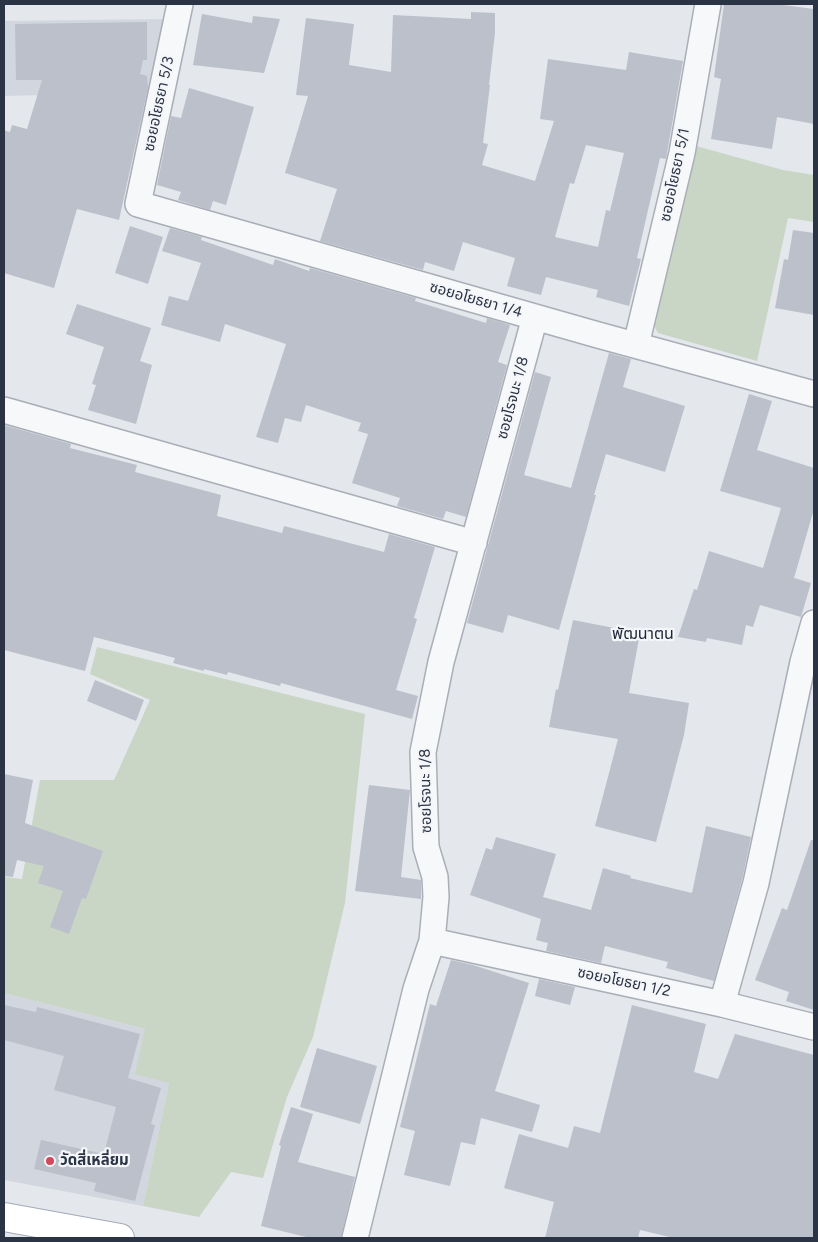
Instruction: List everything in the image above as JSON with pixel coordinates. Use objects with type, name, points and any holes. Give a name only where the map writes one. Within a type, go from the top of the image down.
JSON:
[{"type":"main road","points":[[4,1217],[103,1237]]},
{"type":"street","name":"ซอยอโยธยา 5/3","points":[[138,204],[180,4]]},
{"type":"street","name":"ซอยอโยธยา 5/1","points":[[636,345],[682,153],[708,4]]},
{"type":"street","name":"ซอยอโยธยา 1/4","points":[[138,204],[814,394]]},
{"type":"street","name":"ซอยโรจนะ 1/8","points":[[355,1238],[416,989],[432,941],[436,897],[435,877],[426,847],[423,752],[441,662],[535,317]]},
{"type":"street","points":[[4,410],[474,543]]},
{"type":"street","points":[[722,1004],[756,883],[803,662],[814,623]]},
{"type":"street","name":"ซอยอโยธยา 1/2","points":[[432,941],[722,1004],[814,1028]]},
{"type":"shaded area","points":[[165,19],[152,92],[4,96],[4,21]]},
{"type":"shaded area","points":[[4,993],[145,1029],[169,1083],[143,1206],[4,1180]]},
{"type":"green space","points":[[696,146],[783,170],[814,175],[814,222],[788,218],[757,361],[658,333],[652,322]]},
{"type":"green space","points":[[97,647],[365,714],[345,903],[313,1037],[287,1097],[263,1178],[231,1172],[199,1217],[143,1206],[169,1083],[135,1074],[145,1029],[4,993],[4,877],[22,879],[40,780],[114,780],[150,700],[90,674]]},
{"type":"building","points":[[724,4],[775,4],[814,9],[814,124],[777,117],[772,149],[711,139],[721,79],[714,77]]},
{"type":"building","points":[[471,12],[495,13],[495,33],[483,143],[488,144],[482,165],[535,181],[554,121],[540,119],[548,59],[626,70],[629,52],[683,61],[666,159],[660,158],[637,258],[641,259],[629,306],[596,297],[598,290],[546,277],[541,295],[507,286],[515,258],[463,242],[454,271],[425,262],[423,270],[320,241],[337,189],[285,173],[308,96],[296,95],[306,18],[354,24],[349,65],[391,72],[393,15],[471,19]],"holes":[[[586,145],[624,153],[610,211],[606,210],[598,247],[555,237],[570,183],[574,184]]]},
{"type":"building","points":[[202,14],[252,23],[253,16],[280,19],[264,73],[193,65]]},
{"type":"building","points":[[147,22],[147,60],[143,60],[140,74],[147,76],[148,88],[119,220],[77,209],[54,288],[4,273],[4,130],[10,132],[12,125],[27,129],[42,80],[16,80],[15,24]]},
{"type":"building","points":[[189,88],[254,107],[226,205],[213,201],[210,210],[178,200],[181,192],[157,185],[171,116],[181,118]]},
{"type":"building","points":[[130,226],[163,237],[148,284],[115,273]]},
{"type":"building","points":[[170,228],[202,237],[201,240],[273,265],[275,259],[309,271],[310,268],[416,298],[415,301],[486,323],[487,318],[510,325],[498,362],[507,365],[466,517],[446,511],[443,519],[397,506],[400,498],[352,483],[368,434],[358,431],[361,423],[306,405],[301,422],[285,418],[278,443],[256,437],[286,344],[225,324],[220,342],[161,325],[169,296],[188,301],[201,263],[162,251]]},
{"type":"building","points":[[793,230],[814,233],[814,315],[775,308],[784,259],[788,260]]},
{"type":"building","points":[[77,304],[151,328],[140,361],[152,365],[136,424],[88,410],[96,385],[92,384],[104,347],[66,334]]},
{"type":"building","points":[[609,353],[631,359],[623,387],[685,406],[665,472],[606,454],[559,630],[508,615],[503,633],[467,623],[535,372],[551,377],[524,475],[571,488]]},
{"type":"building","points":[[749,394],[772,401],[757,450],[814,468],[814,509],[794,578],[811,583],[801,617],[760,605],[753,627],[746,625],[742,645],[707,638],[706,642],[678,637],[694,589],[697,590],[709,551],[763,568],[781,508],[720,491]]},
{"type":"building","points":[[4,425],[71,444],[70,448],[137,465],[135,472],[221,495],[217,516],[282,533],[284,526],[384,552],[389,534],[435,547],[414,618],[417,619],[396,690],[418,696],[412,719],[281,683],[280,686],[228,672],[227,675],[204,669],[204,671],[173,663],[175,658],[94,637],[85,671],[4,650]]},
{"type":"building","points":[[573,620],[640,633],[629,693],[689,703],[684,735],[656,842],[595,826],[618,739],[549,727]]},
{"type":"building","points":[[95,680],[144,700],[136,721],[87,701]]},
{"type":"building","points":[[4,774],[33,780],[25,823],[103,851],[86,899],[82,898],[69,934],[50,927],[63,891],[38,883],[44,866],[17,860],[13,877],[4,876]]},
{"type":"building","points":[[369,785],[410,790],[401,877],[421,880],[421,899],[355,891]]},
{"type":"building","points":[[706,826],[751,837],[742,880],[714,981],[666,968],[668,962],[605,946],[601,963],[546,951],[548,943],[536,940],[541,919],[470,895],[486,848],[492,850],[496,837],[556,854],[543,897],[591,910],[603,868],[631,876],[630,878],[692,893]]},
{"type":"building","points":[[811,840],[814,840],[814,1010],[786,1001],[789,992],[755,980],[782,908],[787,910]]},
{"type":"building","points":[[451,960],[529,983],[495,1091],[540,1105],[532,1132],[481,1118],[475,1145],[461,1142],[450,1186],[404,1175],[415,1131],[400,1127],[430,1004],[436,1006]]},
{"type":"building","points":[[539,979],[575,987],[570,1005],[535,996]]},
{"type":"building","points":[[4,1005],[36,1012],[37,1007],[140,1034],[128,1078],[161,1088],[151,1124],[155,1125],[135,1201],[94,1191],[96,1183],[34,1169],[41,1140],[104,1154],[116,1107],[54,1090],[64,1056],[4,1040]]},
{"type":"building","points":[[632,1005],[706,1024],[694,1072],[718,1079],[735,1034],[814,1055],[814,1238],[674,1238],[640,1230],[638,1238],[545,1238],[554,1202],[504,1188],[519,1134],[568,1148],[574,1126],[600,1133]]},
{"type":"building","points":[[317,1048],[377,1066],[360,1124],[300,1107]]},
{"type":"building","points":[[291,1107],[313,1114],[298,1162],[355,1177],[341,1238],[310,1238],[261,1226],[281,1146],[279,1145]]},
{"type":"place","name":"วัดสี่เหลี่ยม","points":[[50,1161]]},
{"type":"district","name":"พัฒนาตน","points":[[643,634]]}]
